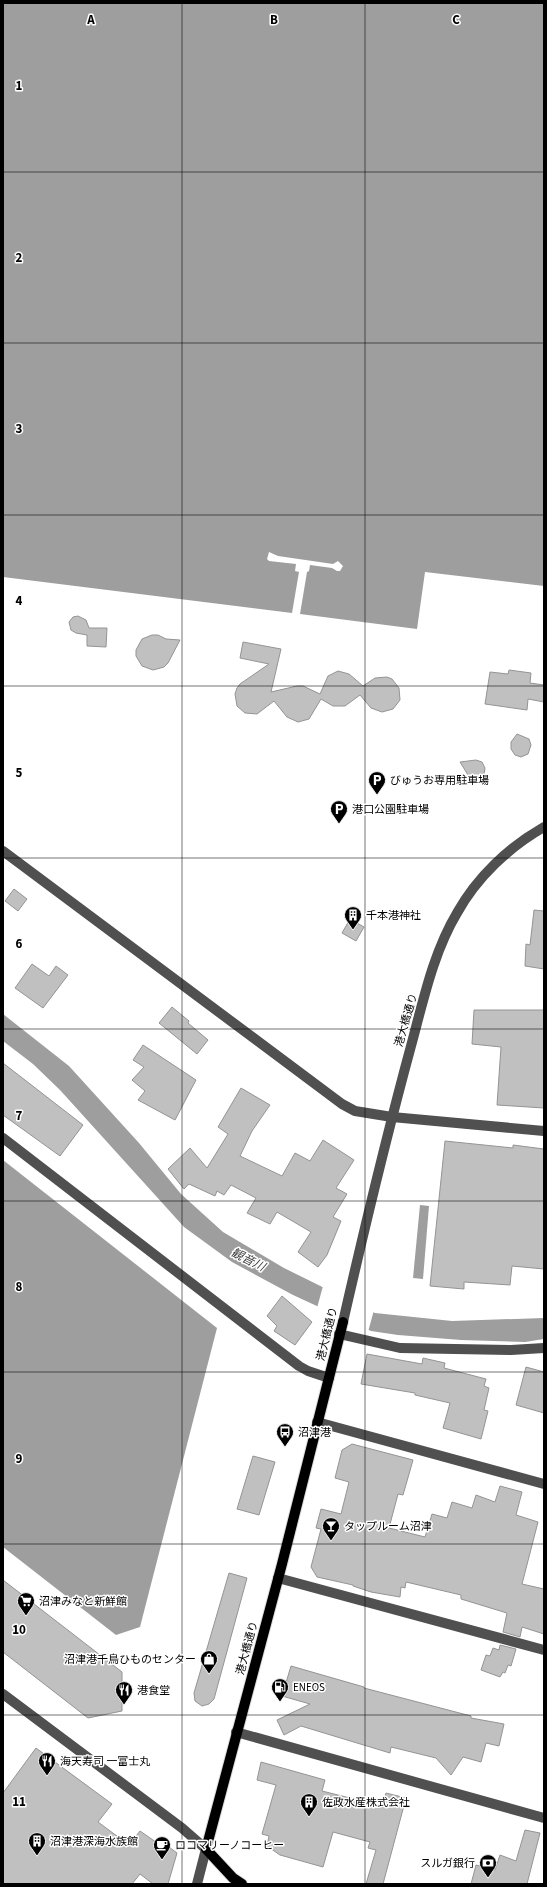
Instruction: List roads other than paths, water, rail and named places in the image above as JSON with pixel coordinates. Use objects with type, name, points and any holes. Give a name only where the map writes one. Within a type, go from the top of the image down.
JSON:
[{"type":"main road","name":"港大橋通り","points":[[206,1849],[278,1578],[343,1322]]},
{"type":"main road","points":[[206,1849],[224,1869],[242,1884]]},
{"type":"street","name":"港大橋通り","points":[[343,1322],[392,1117],[426,992],[443,940],[457,913],[477,884],[518,843],[544,827]]},
{"type":"street","points":[[3,851],[342,1104],[355,1111],[392,1117],[544,1131]]},
{"type":"street","points":[[3,1138],[299,1366],[308,1371],[329,1378]]},
{"type":"street","points":[[339,1334],[400,1348],[511,1350],[544,1348]]},
{"type":"street","points":[[317,1422],[544,1484]]},
{"type":"street","points":[[278,1578],[544,1650]]},
{"type":"street","points":[[3,1696],[182,1828],[206,1849]]},
{"type":"street","points":[[236,1732],[544,1818]]},
{"type":"street","name":"港大橋通り","points":[[197,1884],[206,1849]]},
{"type":"water","points":[[3,3],[544,3],[544,586],[425,572],[417,629],[300,614],[307,572],[309,571],[310,565],[332,568],[337,571],[340,571],[343,566],[338,561],[333,564],[278,556],[269,552],[267,559],[269,561],[296,564],[295,571],[299,572],[292,613],[3,577]]},
{"type":"water","name":"観音川","points":[[3,1014],[69,1066],[139,1143],[181,1194],[223,1232],[284,1268],[375,1313],[452,1321],[544,1318],[544,1339],[525,1342],[461,1340],[398,1335],[371,1331],[293,1295],[232,1262],[184,1227],[60,1090],[33,1064],[3,1041]]},
{"type":"water","points":[[3,1160],[217,1328],[140,1627],[116,1635],[3,1547]]},
{"type":"water","points":[[420,1205],[429,1206],[423,1279],[413,1278]]},
{"type":"place","name":"びゅうお専用駐車場","points":[[377,795]]},
{"type":"place","name":"港口公園駐車場","points":[[339,824]]},
{"type":"place","name":"千本港神社","points":[[353,930]]},
{"type":"place","name":"沼津港","points":[[285,1447]]},
{"type":"place","name":"タップルーム沼津","points":[[331,1541]]},
{"type":"place","name":"沼津みなと新鮮館","points":[[26,1616]]},
{"type":"place","name":"沼津港千鳥ひものセンター","points":[[209,1674]]},
{"type":"place","name":"ENEOS","points":[[280,1702]]},
{"type":"place","name":"港食堂","points":[[124,1705]]},
{"type":"place","name":"海天寿司 一富士丸","points":[[47,1776]]},
{"type":"place","name":"佐政水産株式会社","points":[[309,1817]]},
{"type":"place","name":"沼津港深海水族館","points":[[37,1856]]},
{"type":"place","name":"ロコマリーノコーヒー","points":[[162,1860]]},
{"type":"place","name":"スルガ銀行","points":[[488,1878]]}]
